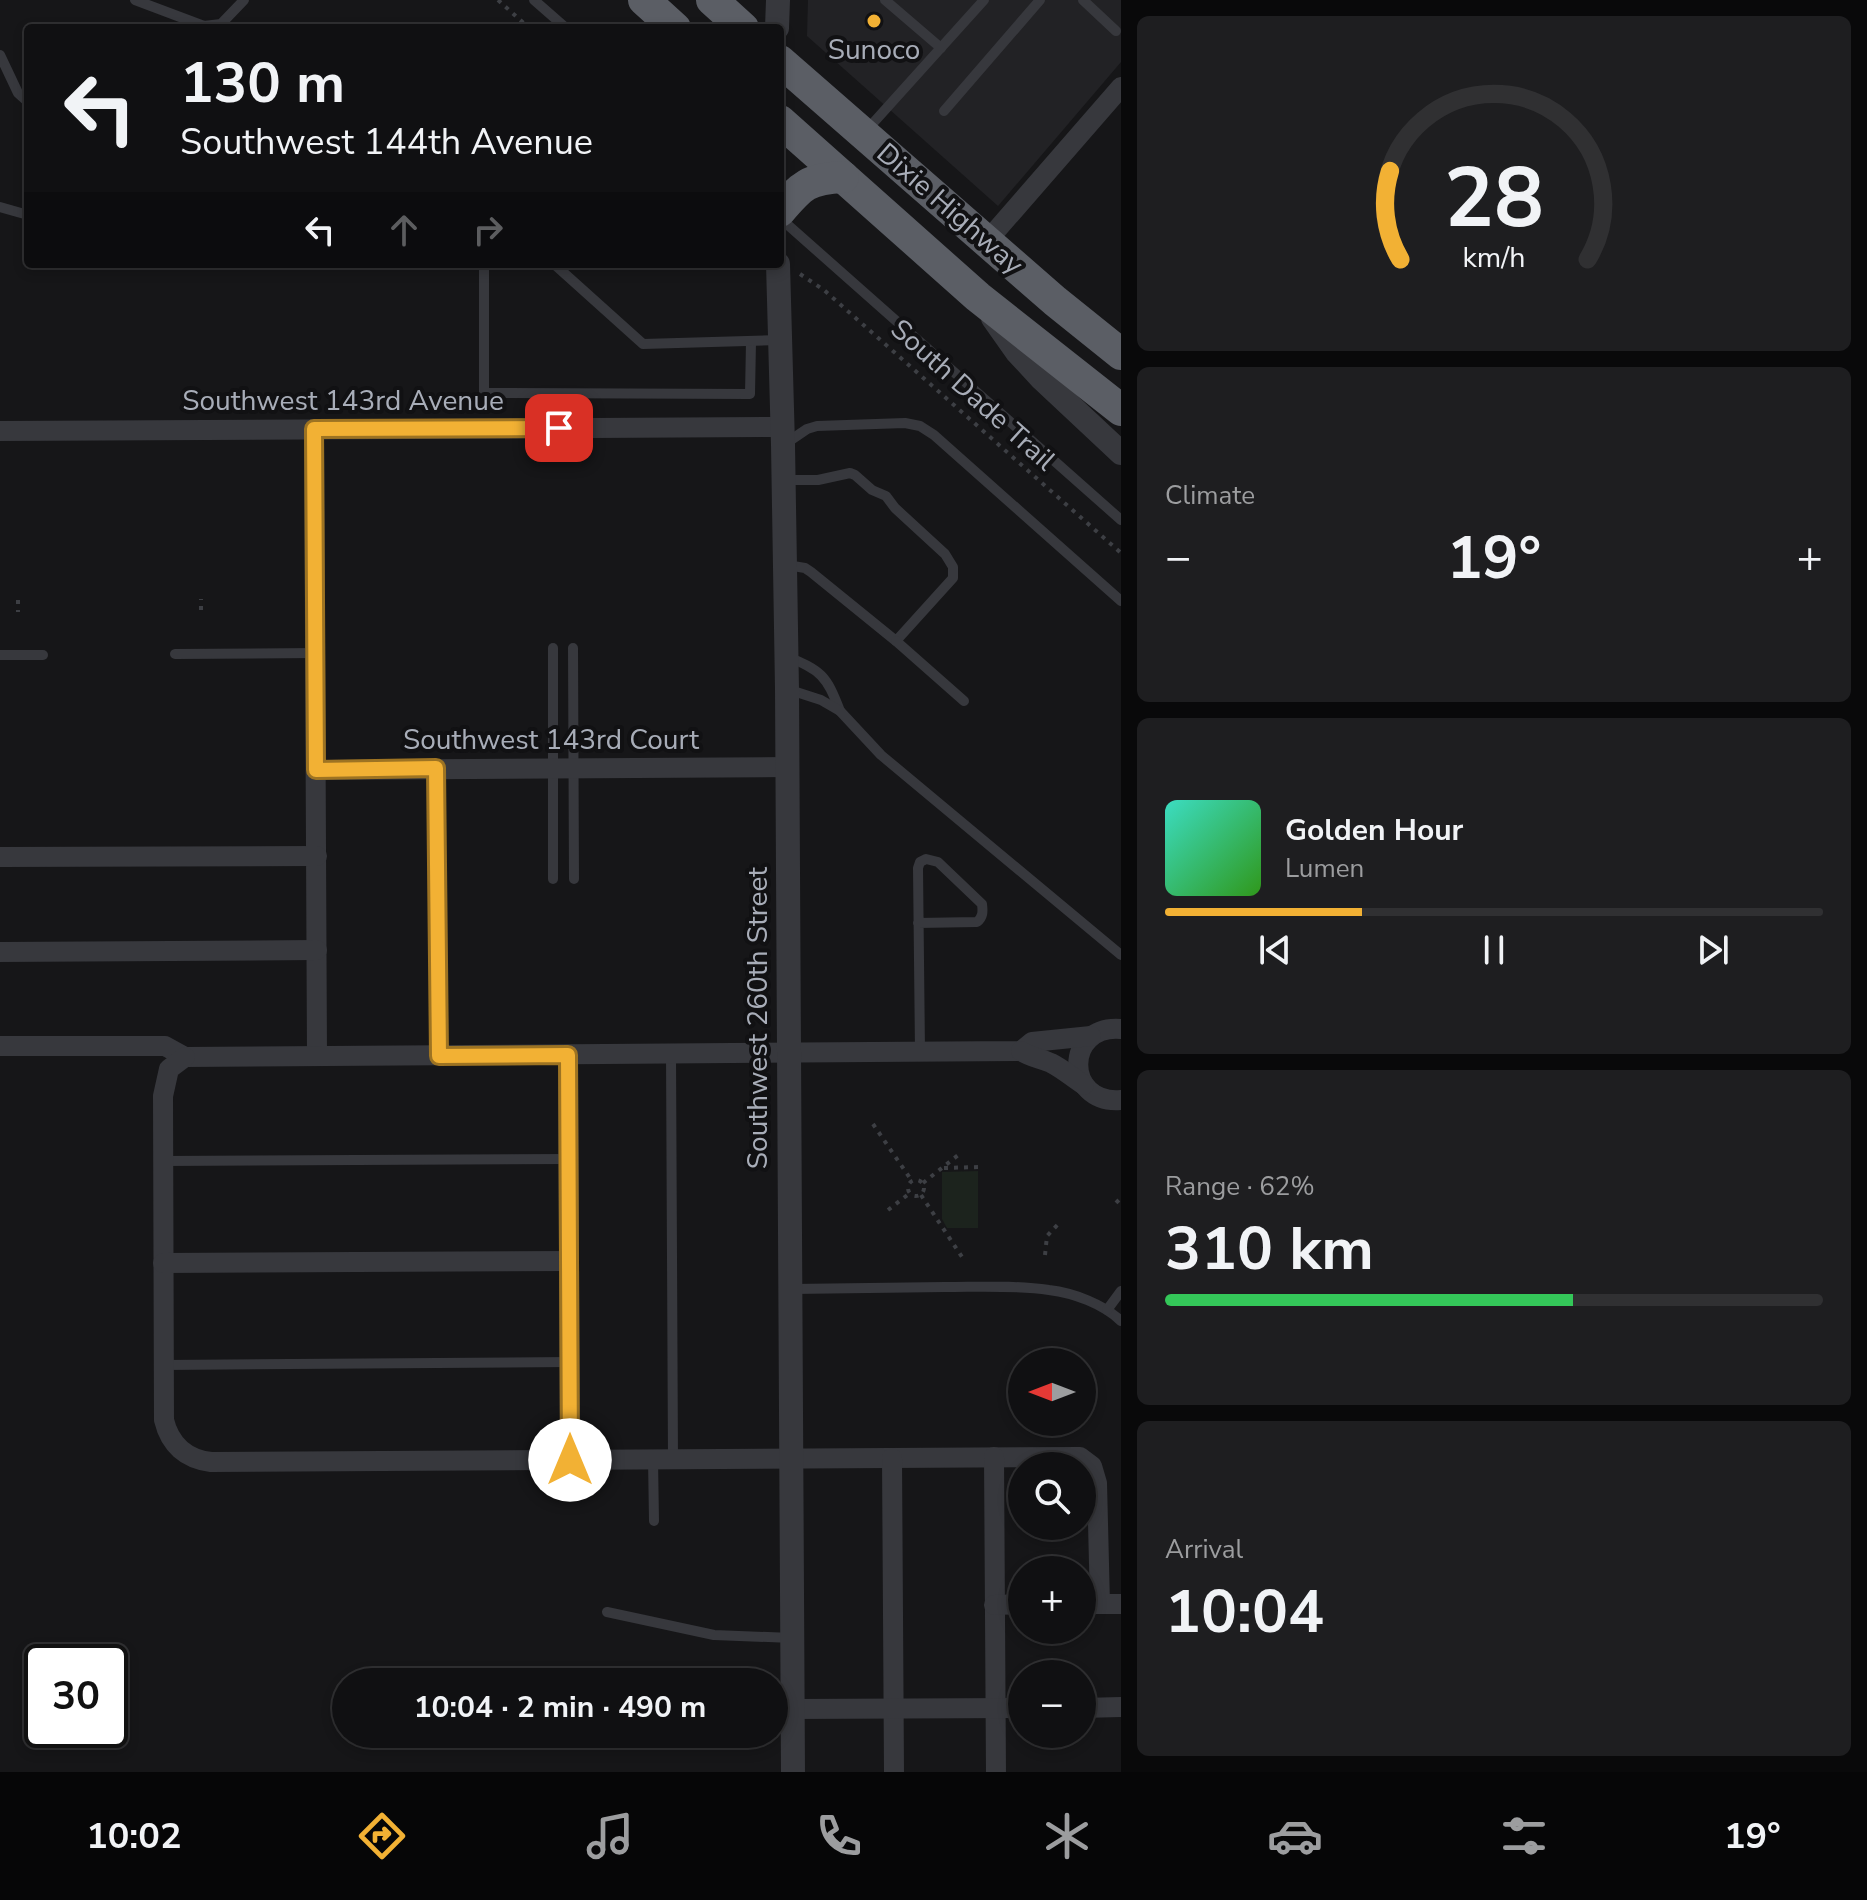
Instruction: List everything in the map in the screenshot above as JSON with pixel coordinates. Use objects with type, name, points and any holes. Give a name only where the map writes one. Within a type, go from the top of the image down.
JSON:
[{"type":"highway","points":[[644,0],[671,24]]},
{"type":"highway","points":[[712,0],[739,24]]},
{"type":"highway","name":"Dixie Highway","points":[[784,64],[1055,301],[1121,354]]},
{"type":"highway","name":"Dixie Highway","points":[[784,125],[978,297],[1121,410]]},
{"type":"highway","points":[[784,206],[798,189],[807,184],[843,177]]},
{"type":"street","points":[[777,24],[778,0]]},
{"type":"street","points":[[987,241],[1121,87]]},
{"type":"street","name":"Southwest 260th Street","points":[[786,267],[780,340],[787,689],[793,1772]]},
{"type":"street","points":[[978,297],[1017,352],[1121,453]]},
{"type":"street","points":[[314,429],[317,1056]]},
{"type":"street","name":"Southwest 143rd Avenue","points":[[0,431],[314,429],[783,436]]},
{"type":"street","name":"Southwest 143rd Court","points":[[316,770],[787,767]]},
{"type":"street","points":[[0,857],[317,856]]},
{"type":"street","points":[[0,952],[317,950]]},
{"type":"street","points":[[1084,1085],[1077,1064],[1084,1044],[1101,1030],[1121,1029]]},
{"type":"street","points":[[1021,1051],[1032,1042],[1091,1036]]},
{"type":"street","points":[[0,1046],[165,1046],[185,1057],[1021,1051],[1058,1067],[1101,1099],[1118,1104]]},
{"type":"street","points":[[568,1055],[570,1460]]},
{"type":"street","points":[[185,1057],[169,1069],[164,1086],[164,1420],[175,1445],[199,1461],[1080,1457],[1092,1466],[1097,1483],[1093,1556]]},
{"type":"street","points":[[163,1263],[569,1261]]},
{"type":"street","points":[[994,1457],[996,1772]]},
{"type":"street","points":[[892,1458],[894,1772]]},
{"type":"street","points":[[994,1605],[1008,1604]]},
{"type":"street","points":[[1096,1604],[1121,1604]]},
{"type":"street","points":[[1096,1708],[1121,1707]]},
{"type":"street","points":[[793,1709],[1008,1708]]},
{"type":"lane","points":[[135,0],[199,24]]},
{"type":"lane","points":[[221,24],[244,0]]},
{"type":"lane","points":[[534,0],[561,24]]},
{"type":"lane","points":[[885,0],[941,48]]},
{"type":"lane","points":[[864,134],[984,0]]},
{"type":"lane","points":[[944,111],[1040,0]]},
{"type":"lane","points":[[1083,0],[1116,31]]},
{"type":"lane","points":[[0,55],[18,93],[24,98]]},
{"type":"lane","points":[[0,207],[24,214]]},
{"type":"lane","points":[[784,222],[1121,520]]},
{"type":"lane","points":[[484,268],[484,393],[750,394],[751,342]]},
{"type":"lane","points":[[558,268],[643,344],[780,340]]},
{"type":"lane","points":[[783,436],[817,426],[899,423],[920,426],[934,435],[1121,601]]},
{"type":"lane","points":[[784,480],[818,480],[850,473],[872,490],[886,496],[945,554],[953,567],[953,578],[896,641]]},
{"type":"lane","points":[[785,565],[811,572],[964,701]]},
{"type":"lane","points":[[553,648],[574,879]]},
{"type":"lane","points":[[553,879],[573,648]]},
{"type":"lane","points":[[175,654],[316,653]]},
{"type":"lane","points":[[0,655],[43,655]]},
{"type":"lane","points":[[786,655],[815,667],[832,690],[840,711]]},
{"type":"lane","points":[[787,689],[821,700],[840,711],[881,755],[1121,955]]},
{"type":"lane","points":[[436,768],[439,1056]]},
{"type":"lane","points":[[918,923],[977,922],[983,912],[982,904],[938,862],[926,859],[920,862],[918,868],[918,923],[920,1052]]},
{"type":"lane","points":[[654,1521],[663,1459],[671,1054]]},
{"type":"lane","points":[[163,1161],[569,1159]]},
{"type":"lane","points":[[790,1289],[1051,1290],[1075,1296],[1107,1310],[1121,1321]]},
{"type":"lane","points":[[1107,1310],[1121,1291]]},
{"type":"lane","points":[[164,1365],[570,1362]]},
{"type":"lane","points":[[607,1612],[714,1635],[792,1638]]},
{"type":"path","points":[[498,0],[525,24]]},
{"type":"path","name":"South Dade Trail","points":[[786,267],[824,290],[1121,553]]},
{"type":"path","points":[[201,599],[201,610]]},
{"type":"path","points":[[18,600],[18,612]]},
{"type":"path","points":[[873,1124],[912,1181]]},
{"type":"path","points":[[923,1183],[962,1152]]},
{"type":"path","points":[[942,1168],[979,1167]]},
{"type":"path","points":[[921,1195],[910,1193],[908,1187],[912,1181],[923,1183]]},
{"type":"path","points":[[921,1195],[923,1183]]},
{"type":"path","points":[[888,1210],[910,1193]]},
{"type":"path","points":[[921,1195],[962,1257]]},
{"type":"path","points":[[1116,1200],[1121,1205]]},
{"type":"path","points":[[1045,1255],[1047,1236],[1061,1221]]},
{"type":"shaded area","points":[[808,0],[1121,0],[1121,62],[998,206],[807,36]]},
{"type":"shaded area","points":[[978,1171],[978,1228],[947,1228],[942,1219],[942,1172]]},
{"type":"place","name":"Sunoco","points":[[874,21]]},
{"type":"route","points":[[559,428],[314,429],[316,770],[436,768],[439,1056],[568,1055],[570,1460]]}]
